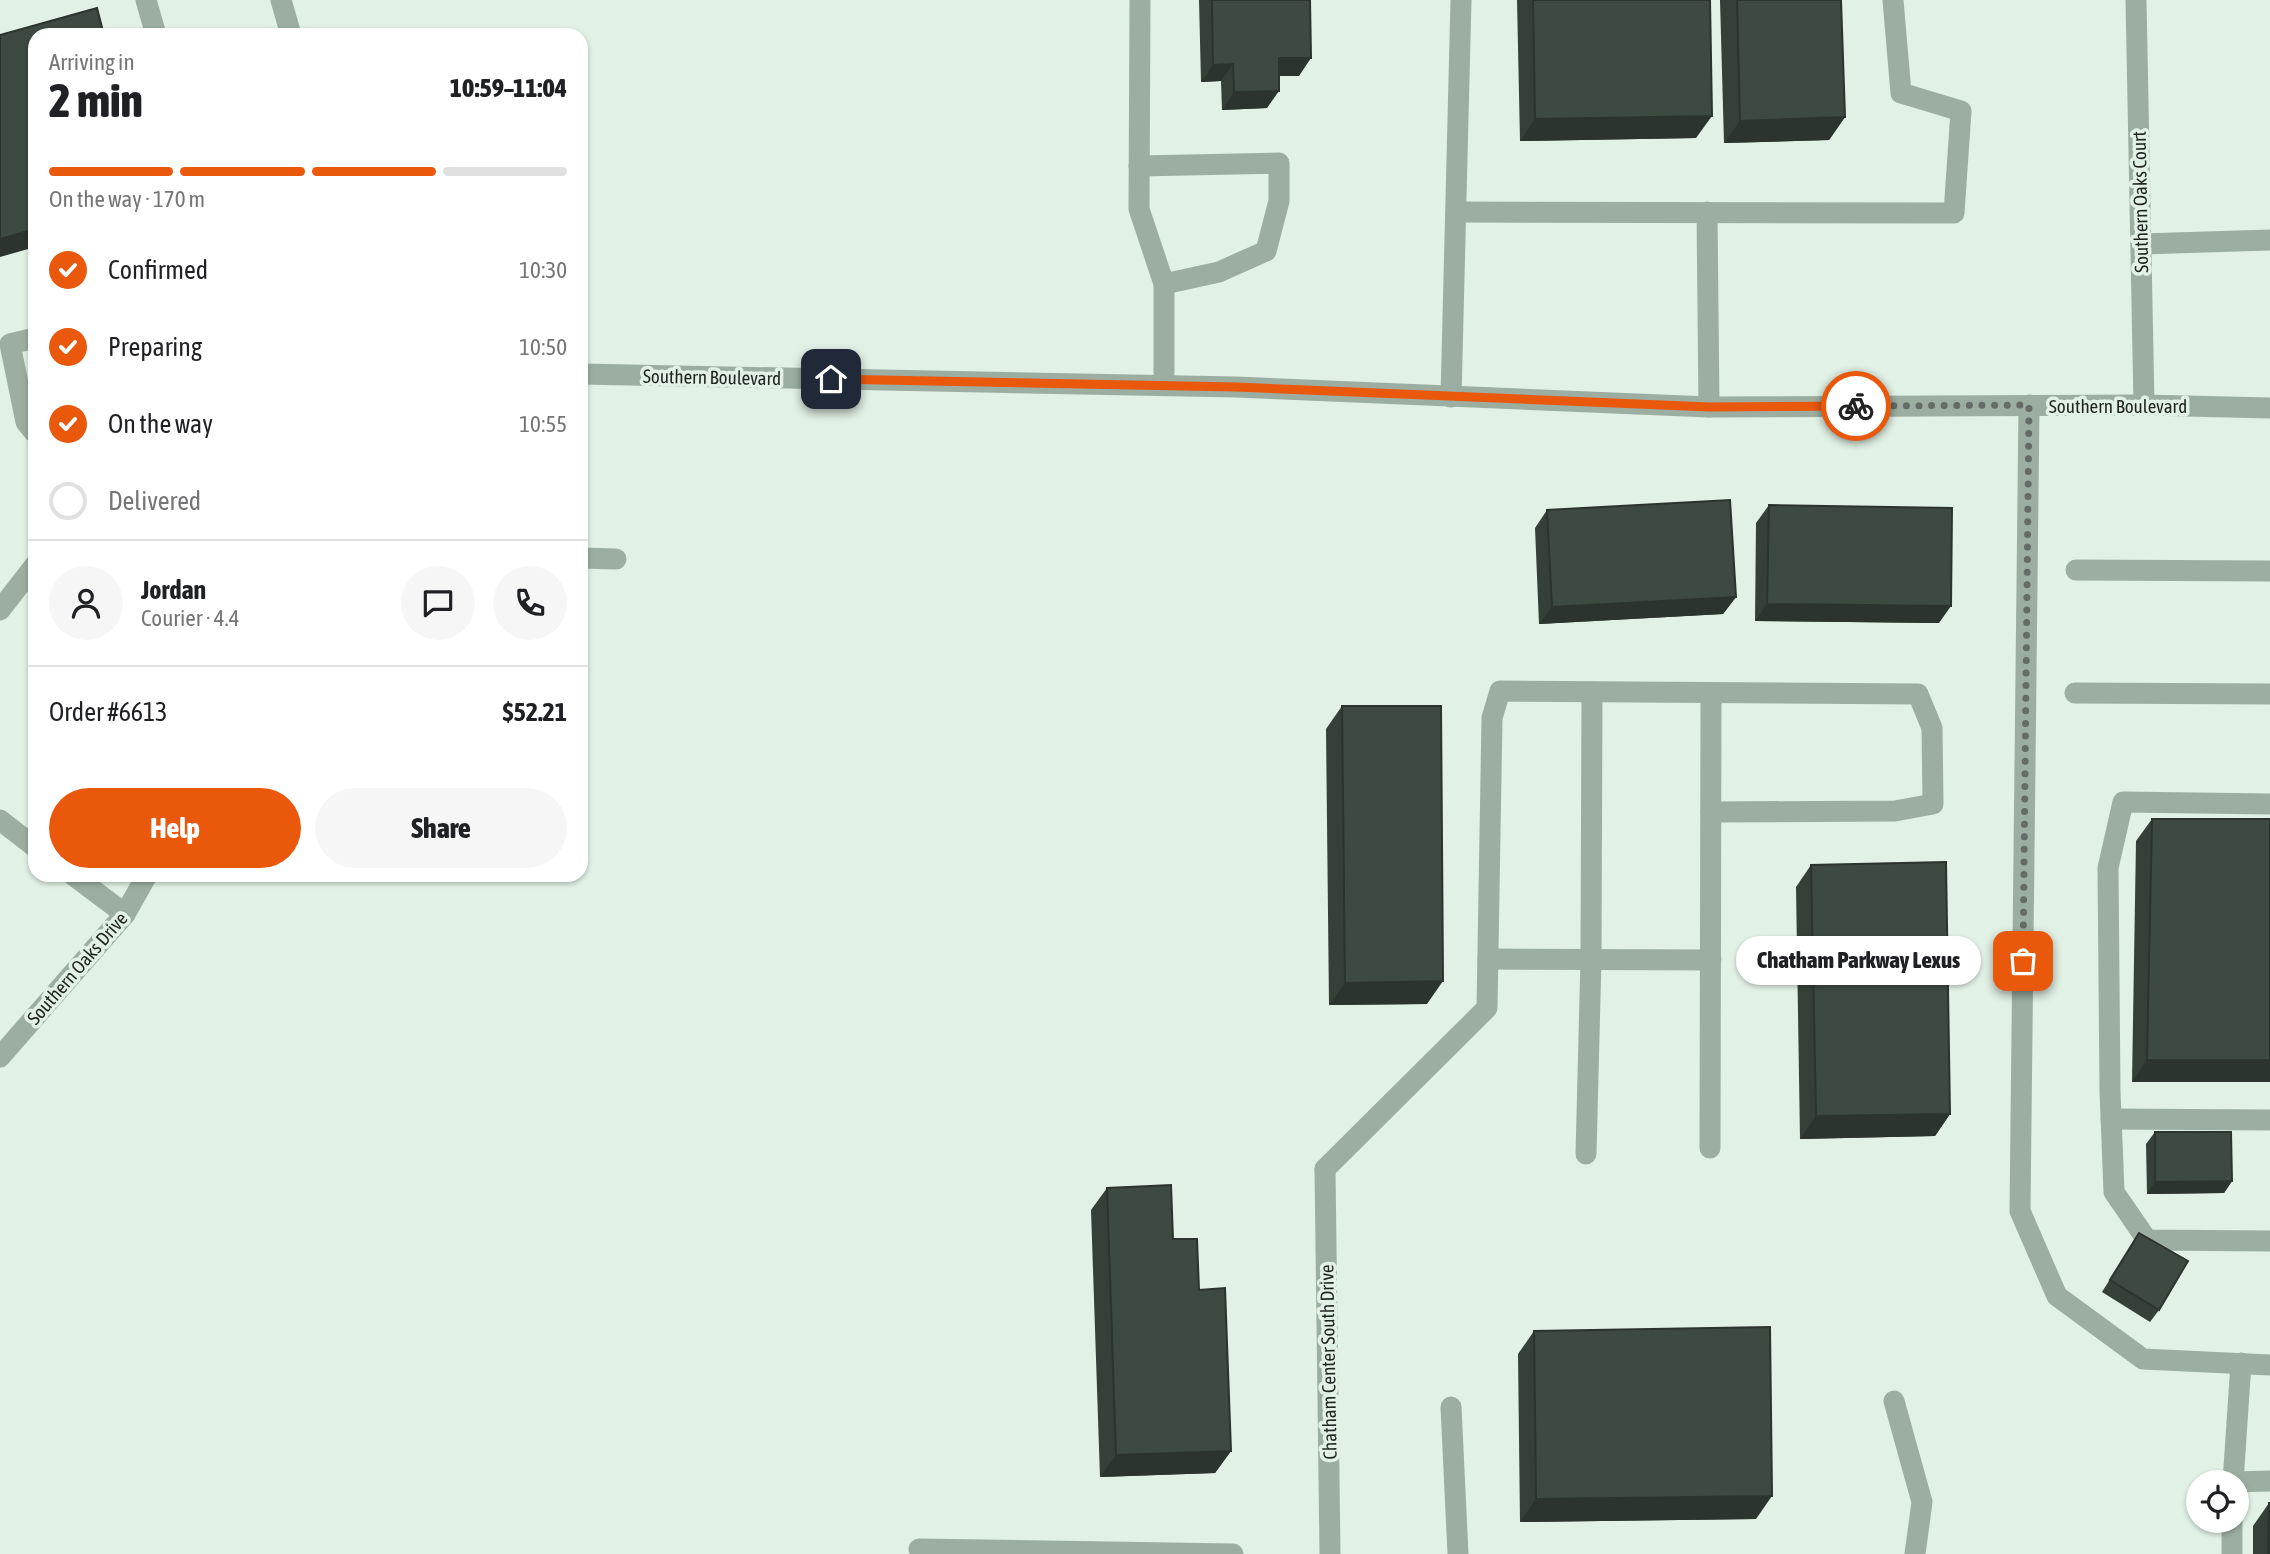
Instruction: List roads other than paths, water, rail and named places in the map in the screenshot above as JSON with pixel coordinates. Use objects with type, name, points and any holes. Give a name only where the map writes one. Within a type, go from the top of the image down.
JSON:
[{"type":"street","points":[[146,0],[154,28]]},
{"type":"street","points":[[281,0],[289,28]]},
{"type":"street","points":[[1140,0],[1139,209],[1164,284],[1164,385]]},
{"type":"street","points":[[1451,397],[1461,0]]},
{"type":"street","points":[[1456,212],[1954,213],[1961,111],[1901,93],[1893,0]]},
{"type":"street","name":"Southern Oaks Court","points":[[2136,0],[2144,405]]},
{"type":"street","points":[[1139,166],[1279,163],[1279,201],[1266,251],[1219,272],[1164,284]]},
{"type":"street","points":[[1707,212],[1709,407]]},
{"type":"street","points":[[2141,244],[2270,240]]},
{"type":"street","points":[[28,340],[10,344],[28,424]]},
{"type":"street","name":"Southern Boulevard","points":[[588,374],[1249,387],[1709,407],[2144,405],[2270,408]]},
{"type":"street","points":[[2029,405],[2021,1211],[2057,1296],[2143,1359],[2270,1365]]},
{"type":"street","points":[[588,558],[616,559]]},
{"type":"street","points":[[2076,570],[2270,571]]},
{"type":"street","points":[[0,610],[28,574]]},
{"type":"street","points":[[1711,812],[1895,811],[1933,804],[1932,728],[1918,694],[1500,691],[1492,718],[1488,959],[1711,960]]},
{"type":"street","points":[[1586,1154],[1591,959],[1592,692]]},
{"type":"street","points":[[1710,1148],[1711,693]]},
{"type":"street","points":[[2075,693],[2270,694]]},
{"type":"street","points":[[2270,804],[2123,802],[2108,869],[2114,1192],[2147,1240],[2270,1241]]},
{"type":"street","points":[[0,820],[28,842]]},
{"type":"street","points":[[82,882],[125,914]]},
{"type":"street","name":"Southern Oaks Drive","points":[[0,1057],[125,914],[143,882]]},
{"type":"street","name":"Chatham Center South Drive","points":[[1330,1554],[1325,1169],[1487,1008],[1488,959]]},
{"type":"street","points":[[2111,1119],[2270,1120]]},
{"type":"street","points":[[2234,1470],[2241,1363]]},
{"type":"street","points":[[1894,1401],[1922,1502],[1915,1554]]},
{"type":"street","points":[[1451,1407],[1458,1554]]},
{"type":"street","points":[[2249,1481],[2270,1480]]},
{"type":"street","points":[[2232,1533],[2232,1554]]},
{"type":"street","points":[[919,1549],[1233,1554]]},
{"type":"place","name":"Chatham Parkway Lexus","points":[[2023,961]]}]
